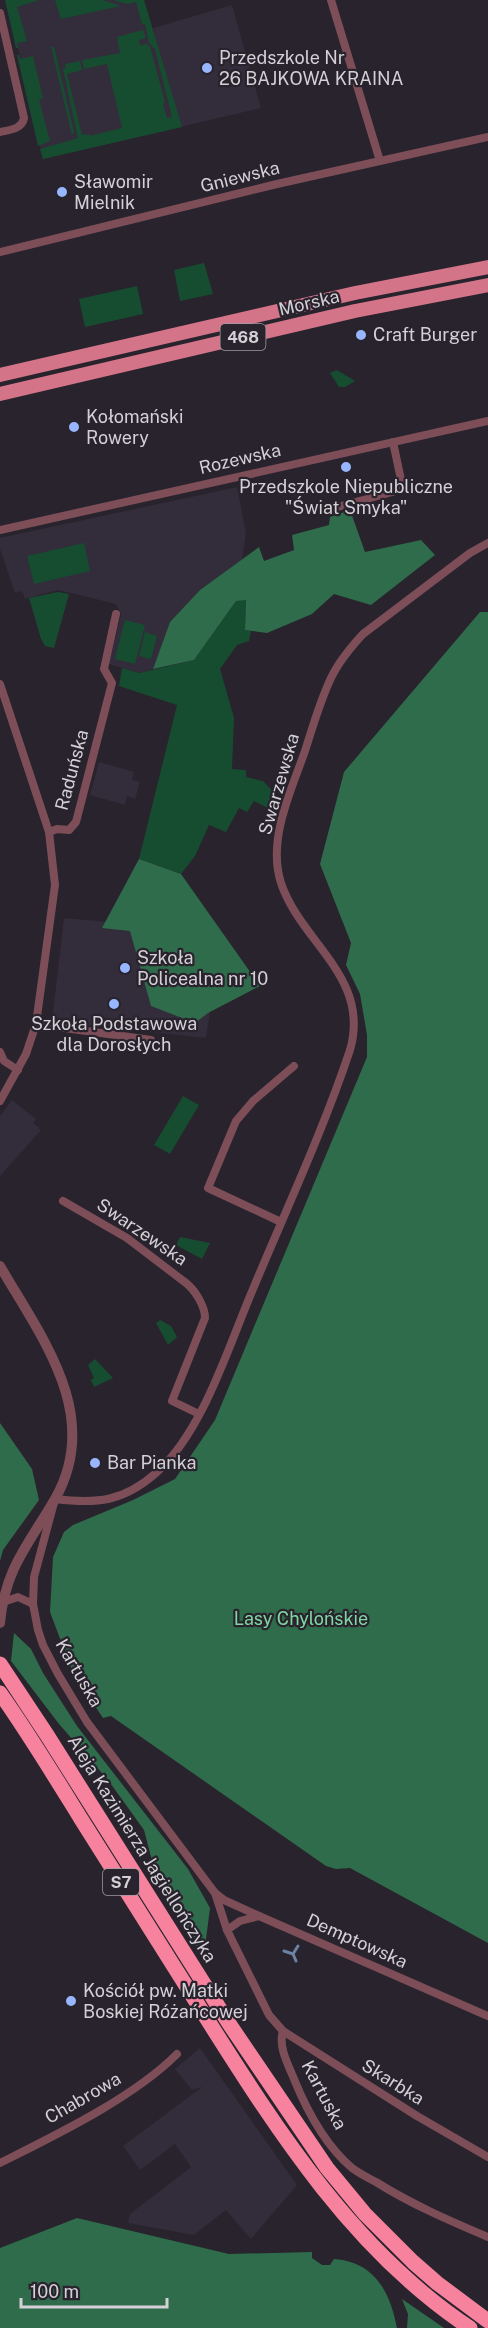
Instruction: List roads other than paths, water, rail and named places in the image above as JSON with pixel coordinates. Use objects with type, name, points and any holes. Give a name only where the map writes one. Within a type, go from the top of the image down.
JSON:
[{"type":"highway","name":"Aleja Kazimierza Jagiellończyka","points":[[0,1664],[230,2025],[327,2168],[365,2214],[412,2262],[488,2321]]},
{"type":"highway","name":"Aleja Kazimierza Jagiellończyka","points":[[0,1693],[241,2072],[312,2174],[346,2217],[391,2264],[452,2316],[470,2328]]},
{"type":"main road","name":"Morska","points":[[0,375],[355,293],[488,267]]},
{"type":"main road","name":"Morska","points":[[0,394],[355,310],[488,285]]},
{"type":"street","points":[[331,0],[380,161]]},
{"type":"street","points":[[0,13],[24,118],[19,127],[0,132]]},
{"type":"street","name":"Gniewska","points":[[0,252],[277,184],[488,137]]},
{"type":"street","name":"Rozewska","points":[[0,530],[488,421]]},
{"type":"street","points":[[334,508],[402,489],[393,442]]},
{"type":"street","name":"Swarzewska","points":[[55,1499],[96,1502],[111,1499],[136,1488],[157,1473],[173,1456],[199,1414],[343,1072],[354,1032],[354,1015],[345,982],[296,915],[281,882],[277,853],[284,816],[322,700],[332,677],[349,650],[376,623],[470,553],[488,543]]},
{"type":"street","name":"Raduńska","points":[[0,1101],[18,1070],[36,1024],[55,885],[49,832],[57,829],[69,830],[76,822],[112,683],[104,669],[116,614]]},
{"type":"street","points":[[0,684],[49,832]]},
{"type":"street","points":[[36,1024],[151,1040]]},
{"type":"street","points":[[0,1052],[4,1061],[18,1070]]},
{"type":"street","points":[[281,1222],[208,1188],[237,1121],[253,1101],[294,1066]]},
{"type":"street","name":"Swarzewska","points":[[63,1201],[127,1238],[186,1282],[194,1292],[205,1312],[205,1318],[172,1401],[199,1414]]},
{"type":"street","name":"Kartuska","points":[[0,1266],[55,1360],[68,1393],[71,1419],[69,1464],[55,1499],[36,1562],[34,1577],[33,1604],[43,1645],[87,1722],[215,1893],[227,1930],[269,2015],[283,2031],[281,2041],[285,2056],[317,2124],[353,2168],[402,2198],[488,2237]]},
{"type":"street","points":[[0,1623],[9,1575],[55,1499]]},
{"type":"street","points":[[3,1602],[18,1597],[33,1604]]},
{"type":"street","name":"Demptowska","points":[[215,1893],[224,1900],[259,1916],[488,2016]]},
{"type":"street","points":[[227,1930],[240,1921],[259,1916]]},
{"type":"street","name":"Skarbka","points":[[283,2031],[417,2116],[488,2157]]},
{"type":"street","name":"Chabrowa","points":[[0,2163],[120,2097],[177,2054]]},
{"type":"waterway","points":[[293,1954],[298,1946]]},
{"type":"waterway","points":[[284,1951],[293,1954],[296,1961]]},
{"type":"place","name":"Przedszkole Nr 26 BAJKOWA KRAINA","points":[[207,68]]},
{"type":"place","name":"Sławomir Mielnik","points":[[62,192]]},
{"type":"place","name":"Craft Burger","points":[[361,335]]},
{"type":"place","name":"Kołomański Rowery","points":[[74,427]]},
{"type":"place","name":"Przedszkole Niepubliczne \"Świat Smyka\"","points":[[346,467]]},
{"type":"place","name":"Szkoła Policealna nr 10","points":[[125,968]]},
{"type":"place","name":"Szkoła Podstawowa dla Dorosłych","points":[[114,1004]]},
{"type":"place","name":"Bar Pianka","points":[[95,1463]]},
{"type":"place","name":"Kościół pw. Matki Boskiej Różańcowej","points":[[71,2001]]},
{"type":"park label","name":"Lasy Chylońskie","points":[[301,1619]]}]
